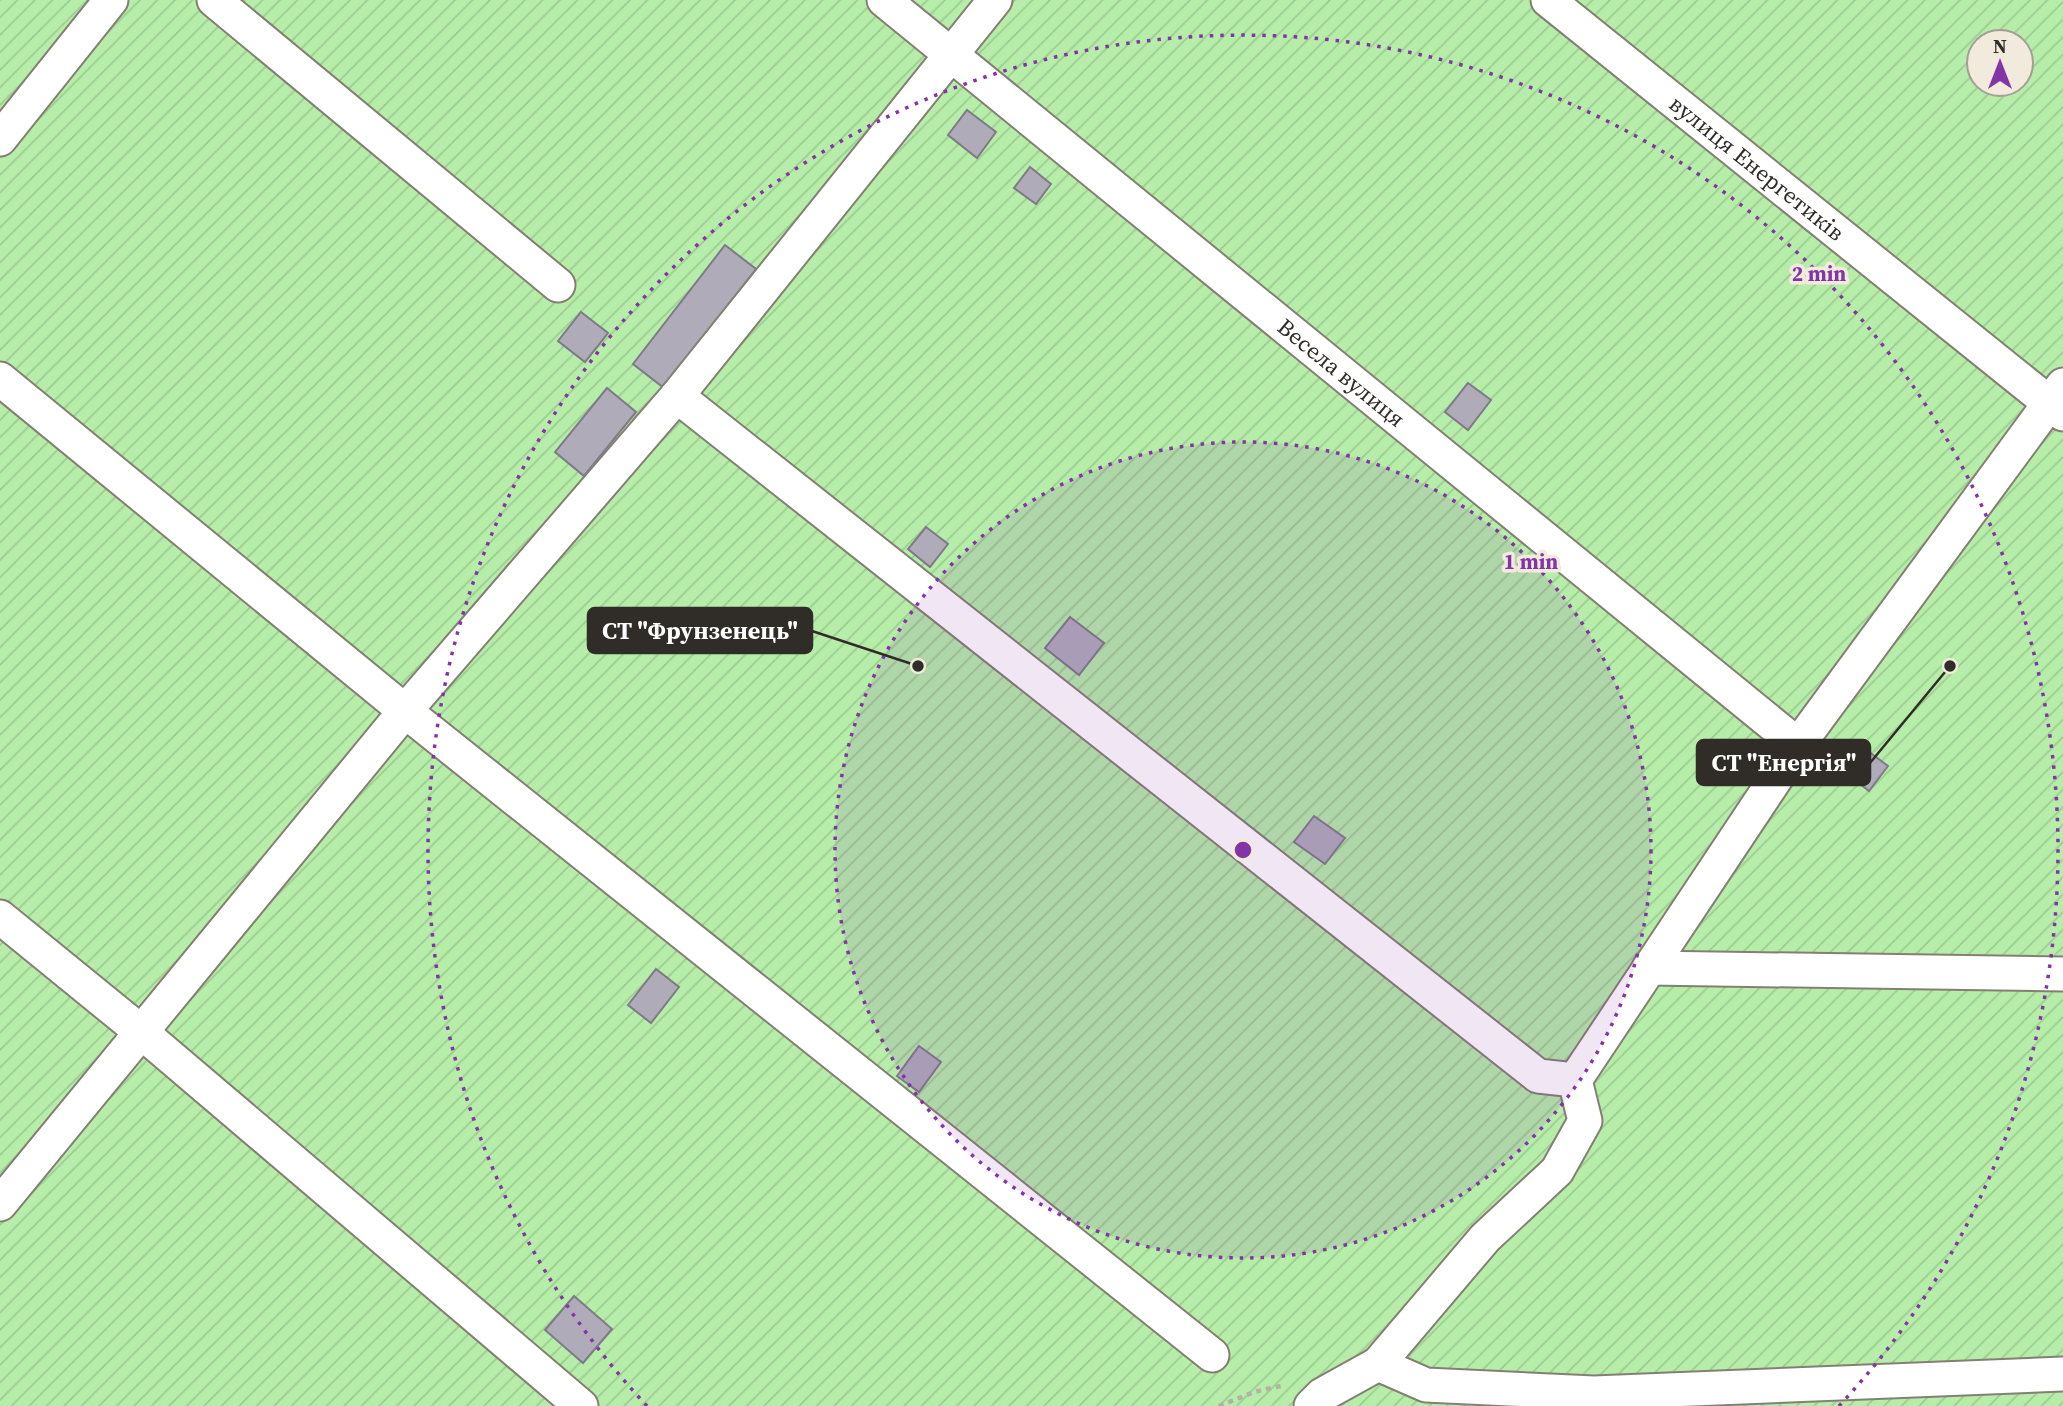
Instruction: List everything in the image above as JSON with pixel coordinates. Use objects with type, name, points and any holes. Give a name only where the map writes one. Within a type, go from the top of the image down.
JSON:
[{"type":"lane","points":[[0,139],[111,0]]},
{"type":"lane","points":[[214,0],[558,285]]},
{"type":"lane","name":"Весела вулиця","points":[[884,0],[1798,745]]},
{"type":"lane","points":[[0,1203],[405,711],[677,396],[995,0]]},
{"type":"lane","name":"вулиця Енергетиків","points":[[1548,0],[2058,401]]},
{"type":"lane","points":[[0,379],[405,711],[1212,1355]]},
{"type":"lane","points":[[677,396],[1538,1076],[1575,1080]]},
{"type":"lane","points":[[1311,1406],[1322,1395],[1378,1364],[1485,1238],[1557,1171],[1585,1121],[1575,1080],[1798,745],[2058,401]]},
{"type":"lane","points":[[0,917],[141,1031],[581,1406]]},
{"type":"lane","points":[[1649,968],[2063,974]]},
{"type":"lane","points":[[1378,1364],[1426,1385],[1594,1393],[2063,1374]]},
{"type":"green space","points":[[0,0],[2063,0],[2063,1406],[0,1406]]},
{"type":"building","points":[[967,110],[996,132],[977,158],[948,135]]},
{"type":"building","points":[[1030,167],[1051,184],[1036,204],[1014,188]]},
{"type":"building","points":[[725,245],[756,269],[664,388],[633,364]]},
{"type":"building","points":[[581,312],[608,333],[585,362],[558,341]]},
{"type":"building","points":[[1468,383],[1491,400],[1468,430],[1445,412]]},
{"type":"building","points":[[607,388],[636,412],[584,476],[555,452]]},
{"type":"building","points":[[926,527],[948,544],[930,567],[908,549]]},
{"type":"building","points":[[1070,617],[1104,643],[1079,675],[1045,648]]},
{"type":"building","points":[[1856,742],[1888,766],[1869,791],[1837,766]]},
{"type":"building","points":[[1314,816],[1345,838],[1325,864],[1294,842]]},
{"type":"building","points":[[656,969],[679,987],[651,1023],[628,1005]]},
{"type":"building","points":[[919,1046],[941,1062],[919,1092],[897,1076]]},
{"type":"building","points":[[574,1296],[612,1329],[583,1363],[545,1330]]},
{"type":"place","name":"СТ \"Фрунзенець\"","points":[[918,666]]},
{"type":"place","name":"СТ \"Енергія\"","points":[[1950,666]]}]
